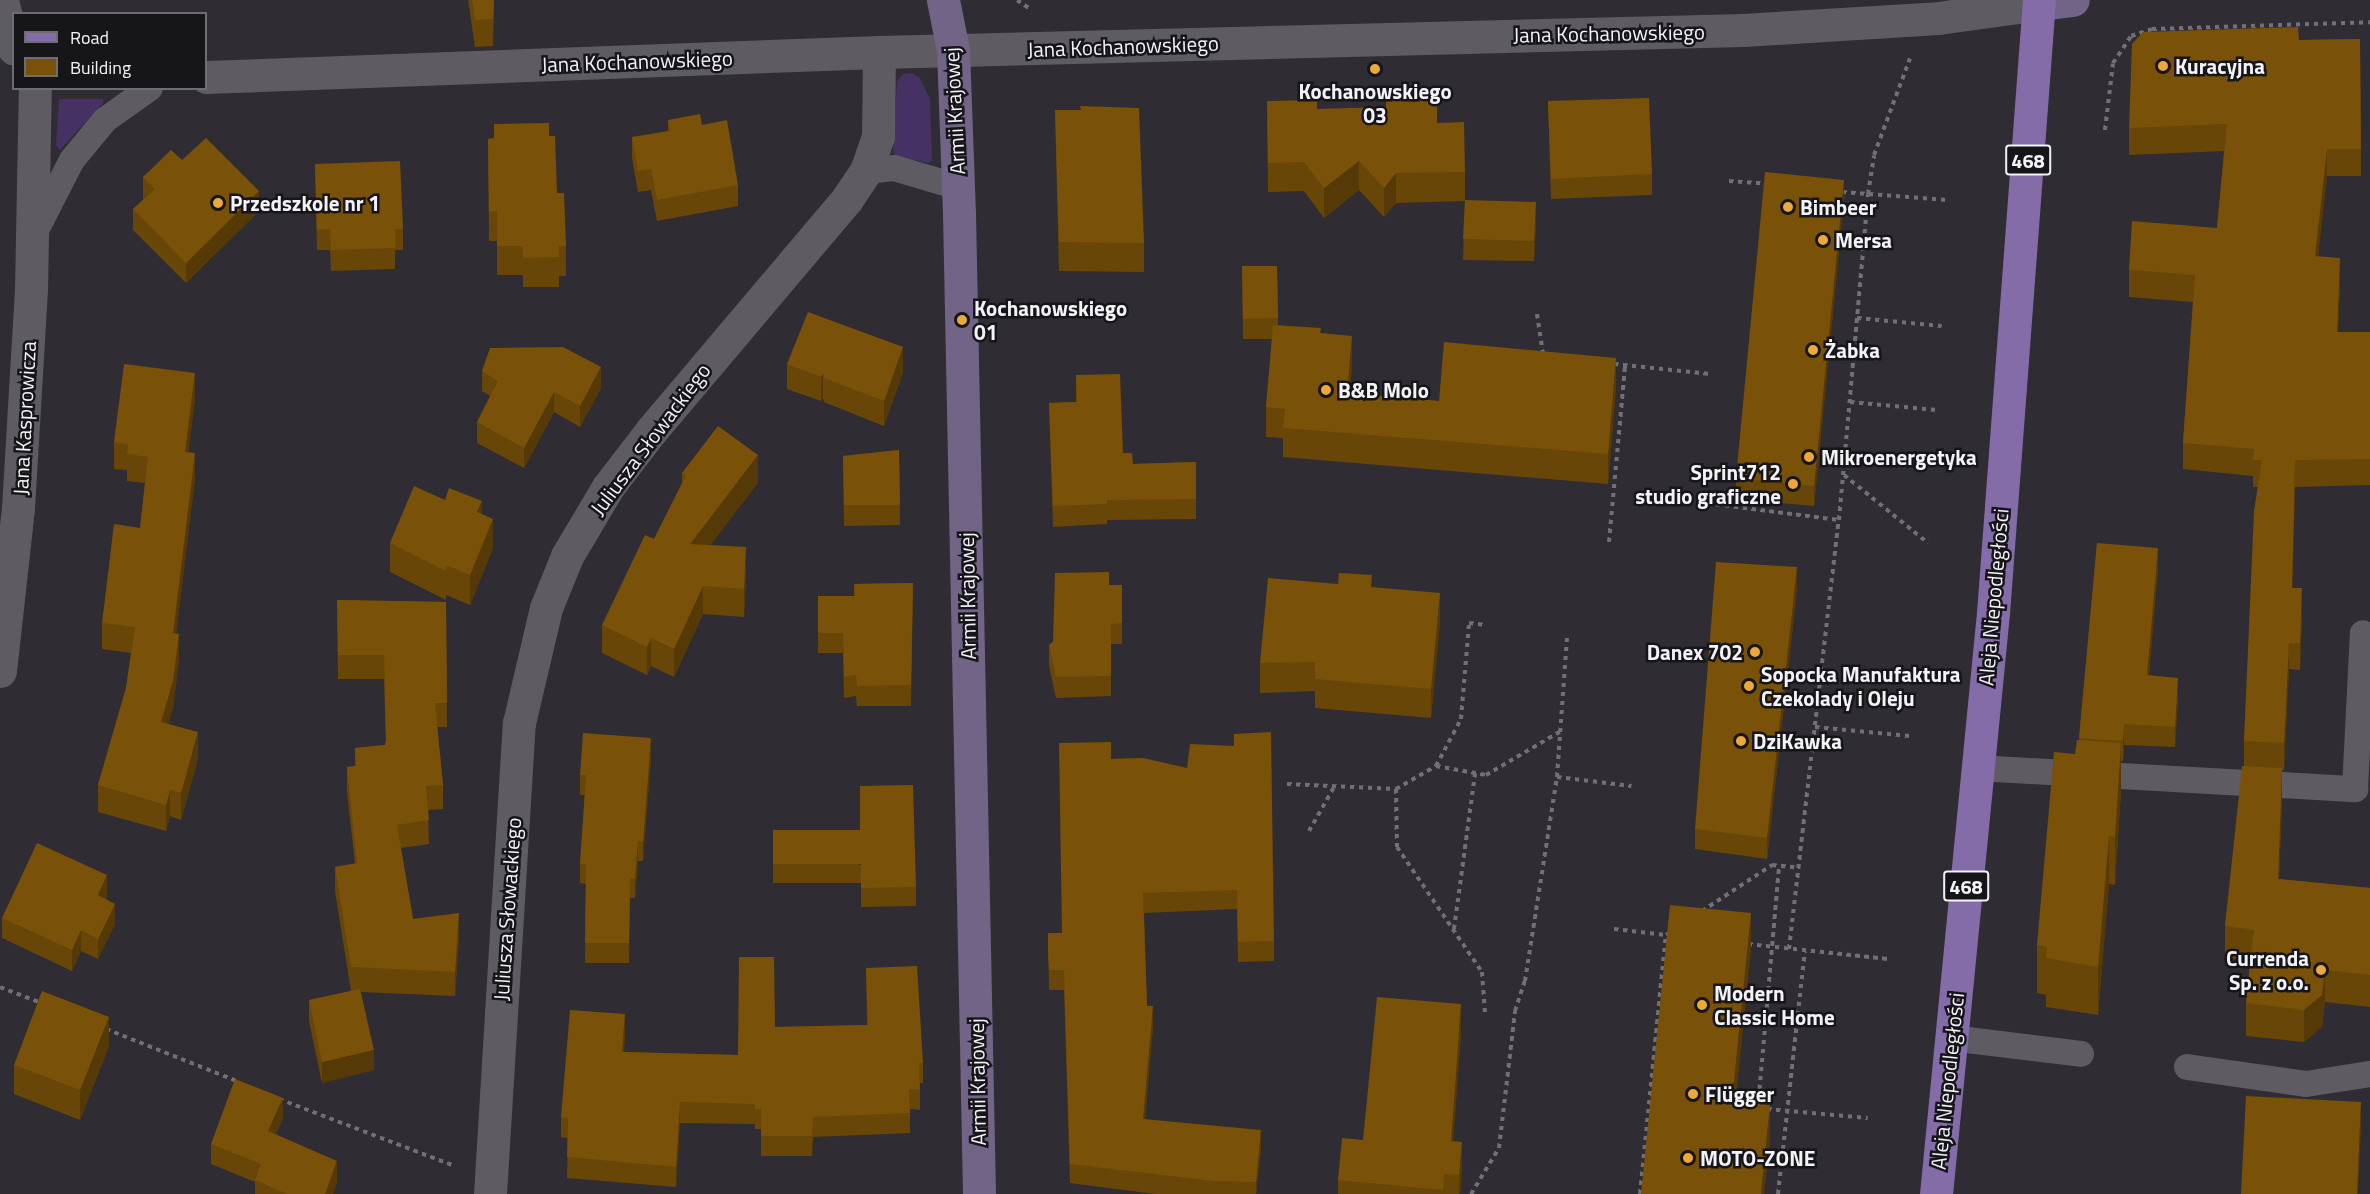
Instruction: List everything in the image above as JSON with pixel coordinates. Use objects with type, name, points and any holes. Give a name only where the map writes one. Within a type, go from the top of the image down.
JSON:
[{"type":"main road","name":"Aleja Niepodległości","points":[[1936,1194],[1977,768],[2039,2]]},
{"type":"street","points":[[2,0],[12,41]]},
{"type":"street","name":"Armii Krajowej","points":[[943,0],[952,50],[958,187],[979,1194]]},
{"type":"street","points":[[2039,2],[2073,0]]},
{"type":"street","name":"Jana Kochanowskiego","points":[[207,77],[879,52],[1743,30],[1938,18],[2039,2]]},
{"type":"street","name":"Juliusza Słowackiego","points":[[490,1194],[519,723],[546,608],[567,556],[608,487],[651,431],[848,199],[866,171],[878,137],[879,52]]},
{"type":"street","name":"Jana Kasprowicza","points":[[0,671],[18,508],[33,237],[36,90]]},
{"type":"lane","name":"Jana Kasprowicza","points":[[33,237],[72,160],[105,120],[147,90]]},
{"type":"lane","points":[[866,171],[894,168],[958,187]]},
{"type":"lane","points":[[1977,768],[2355,789],[2363,633]]},
{"type":"lane","points":[[1951,1038],[2081,1054]]},
{"type":"lane","points":[[2187,1067],[2306,1084],[2370,1074]]},
{"type":"path","points":[[1017,0],[1035,12]]},
{"type":"path","points":[[2105,130],[2113,63],[2131,36],[2152,29],[2370,22]]},
{"type":"path","points":[[1789,949],[1839,519],[1868,194],[1874,155],[1907,64]]},
{"type":"path","points":[[1729,181],[1775,185]]},
{"type":"path","points":[[1833,191],[1948,200]]},
{"type":"path","points":[[1538,314],[1544,357]]},
{"type":"path","points":[[1857,318],[1942,326]]},
{"type":"path","points":[[1602,363],[1710,374]]},
{"type":"path","points":[[1609,542],[1625,365]]},
{"type":"path","points":[[1850,402],[1937,410]]},
{"type":"path","points":[[1843,475],[1928,543]]},
{"type":"path","points":[[1698,502],[1839,519]]},
{"type":"path","points":[[1287,784],[1396,789],[1436,766],[1461,719],[1469,623],[1486,625]]},
{"type":"path","points":[[1471,1194],[1499,1148],[1515,1011],[1525,981],[1557,777],[1567,636]]},
{"type":"path","points":[[1815,727],[1910,736]]},
{"type":"path","points":[[1436,766],[1486,775],[1562,730]]},
{"type":"path","points":[[1454,930],[1475,773]]},
{"type":"path","points":[[1557,777],[1631,786]]},
{"type":"path","points":[[1309,831],[1334,787]]},
{"type":"path","points":[[1396,789],[1397,847],[1482,972],[1485,1013]]},
{"type":"path","points":[[1695,916],[1772,865],[1799,868]]},
{"type":"path","points":[[1779,866],[1758,1108],[1868,1118]]},
{"type":"path","points":[[1614,929],[1678,936]]},
{"type":"path","points":[[1666,935],[1676,929]]},
{"type":"path","points":[[1640,1194],[1666,935]]},
{"type":"path","points":[[1737,943],[1888,960]]},
{"type":"path","points":[[1778,1194],[1804,951]]},
{"type":"path","points":[[0,987],[44,1004]]},
{"type":"path","points":[[98,1026],[250,1087]]},
{"type":"path","points":[[272,1096],[446,1166]]},
{"type":"shaded area","points":[[912,73],[920,78],[930,99],[932,160],[928,163],[896,156],[893,152],[897,81],[903,74]]},
{"type":"shaded area","points":[[59,99],[103,99],[103,103],[60,150],[56,145]]},
{"type":"building","points":[[472,0],[494,0],[493,19],[475,20]]},
{"type":"building","points":[[2298,27],[2299,40],[2360,39],[2361,149],[2327,149],[2315,256],[2340,258],[2337,332],[2370,332],[2370,459],[2295,460],[2292,588],[2302,588],[2300,643],[2289,643],[2284,743],[2244,741],[2254,511],[2262,460],[2253,460],[2254,449],[2183,443],[2195,275],[2129,270],[2132,221],[2217,228],[2227,124],[2129,128],[2132,44],[2143,32]]},
{"type":"building","points":[[1437,96],[1437,123],[1464,122],[1465,172],[1396,173],[1384,188],[1359,161],[1324,188],[1304,162],[1268,163],[1267,101],[1317,100],[1317,109],[1386,107],[1386,98]]},
{"type":"building","points":[[1649,98],[1652,174],[1551,179],[1548,101]]},
{"type":"building","points":[[1080,106],[1139,108],[1144,243],[1059,242],[1055,110],[1081,110]]},
{"type":"building","points":[[700,114],[702,125],[727,120],[738,185],[657,200],[651,169],[638,171],[632,137],[670,131],[668,120]]},
{"type":"building","points":[[549,123],[549,136],[555,136],[557,193],[564,193],[566,246],[559,246],[559,257],[523,258],[523,246],[497,246],[497,211],[489,212],[488,139],[494,138],[494,124]]},
{"type":"building","points":[[206,138],[259,191],[186,263],[133,209],[155,189],[143,177],[171,150],[182,160]]},
{"type":"building","points":[[400,161],[403,229],[395,229],[395,248],[331,250],[330,229],[317,230],[315,164]]},
{"type":"building","points":[[1765,172],[1844,180],[1814,486],[1736,478]]},
{"type":"building","points":[[1465,200],[1536,202],[1534,241],[1463,239]]},
{"type":"building","points":[[1242,266],[1277,266],[1278,318],[1243,319]]},
{"type":"building","points":[[808,312],[903,347],[884,401],[824,378],[823,373],[821,377],[787,364]]},
{"type":"building","points":[[1273,325],[1321,328],[1320,333],[1352,336],[1347,393],[1439,401],[1444,342],[1616,358],[1608,454],[1283,428],[1285,409],[1266,407]]},
{"type":"building","points":[[563,347],[601,367],[580,406],[554,392],[524,448],[477,422],[498,381],[482,371],[490,348]]},
{"type":"building","points":[[124,364],[195,373],[185,452],[195,453],[173,633],[179,634],[173,681],[161,722],[198,732],[181,793],[170,790],[166,805],[98,785],[126,688],[135,627],[102,623],[114,524],[140,528],[148,457],[127,454],[128,444],[114,442]]},
{"type":"building","points":[[1120,374],[1123,453],[1132,453],[1133,464],[1196,462],[1196,499],[1107,500],[1107,504],[1053,506],[1049,403],[1077,402],[1076,375]]},
{"type":"building","points":[[718,426],[758,455],[690,544],[746,547],[744,589],[703,586],[674,649],[651,638],[647,647],[602,625],[645,535],[654,539],[686,476],[682,473]]},
{"type":"building","points":[[899,450],[900,505],[844,505],[843,456]]},
{"type":"building","points":[[414,486],[445,500],[449,488],[482,501],[477,512],[493,519],[470,575],[446,565],[446,571],[390,543]]},
{"type":"building","points":[[2097,543],[2158,548],[2147,675],[2178,678],[2175,727],[2124,724],[2123,741],[2079,738]]},
{"type":"building","points":[[1716,562],[1797,567],[1767,838],[1695,829]]},
{"type":"building","points":[[1109,572],[1109,585],[1122,585],[1122,623],[1111,624],[1111,676],[1056,677],[1049,645],[1053,642],[1055,573]]},
{"type":"building","points":[[1339,573],[1372,575],[1371,587],[1440,593],[1431,689],[1315,679],[1315,662],[1260,663],[1268,578],[1338,584]]},
{"type":"building","points":[[913,583],[911,685],[857,686],[856,675],[844,677],[843,633],[818,633],[818,596],[855,596],[854,584]]},
{"type":"building","points":[[337,600],[446,602],[447,703],[435,703],[443,785],[426,786],[429,820],[397,825],[413,919],[459,913],[455,972],[351,967],[335,867],[357,863],[347,767],[356,766],[355,748],[385,745],[384,655],[338,655]]},
{"type":"building","points":[[1271,732],[1274,941],[1238,942],[1237,890],[1143,893],[1147,1006],[1153,1006],[1143,1119],[1261,1130],[1256,1182],[1213,1181],[1070,1164],[1064,970],[1049,970],[1048,952],[1048,933],[1062,933],[1059,743],[1111,742],[1111,759],[1143,758],[1187,768],[1190,744],[1234,746],[1234,734]]},
{"type":"building","points":[[583,733],[651,738],[643,842],[638,841],[635,879],[630,878],[629,943],[585,943],[586,864],[580,864],[586,775],[580,775]]},
{"type":"building","points":[[2077,740],[2121,743],[2115,837],[2109,836],[2098,967],[2046,958],[2047,947],[2037,945],[2054,752],[2075,754]]},
{"type":"building","points":[[2242,766],[2282,768],[2278,879],[2370,888],[2370,975],[2325,970],[2322,995],[2304,1010],[2246,1003],[2254,930],[2225,926]]},
{"type":"building","points":[[913,785],[916,887],[861,888],[861,864],[773,864],[773,830],[860,830],[860,786]]},
{"type":"building","points":[[37,843],[107,875],[98,895],[115,904],[98,939],[81,930],[72,950],[2,918]]},
{"type":"building","points":[[1670,905],[1751,913],[1732,1102],[1770,1105],[1761,1194],[1641,1194]]},
{"type":"building","points":[[739,957],[774,957],[775,1027],[868,1025],[866,968],[917,966],[923,1063],[919,1063],[920,1090],[909,1089],[910,1113],[813,1117],[812,1136],[761,1136],[761,1109],[755,1109],[755,1104],[680,1102],[676,1167],[567,1157],[568,1118],[561,1117],[570,1010],[625,1014],[622,1052],[738,1055]]},
{"type":"building","points":[[360,989],[374,1050],[322,1062],[309,1000]]},
{"type":"building","points":[[42,991],[109,1017],[80,1090],[14,1065]]},
{"type":"building","points":[[1377,997],[1461,1004],[1451,1141],[1462,1142],[1459,1175],[1444,1174],[1443,1190],[1338,1180],[1342,1138],[1363,1140]]},
{"type":"building","points":[[235,1079],[283,1098],[268,1131],[337,1161],[325,1194],[287,1194],[255,1180],[261,1164],[211,1144]]},
{"type":"building","points":[[2246,1096],[2361,1102],[2357,1194],[2241,1194]]},
{"type":"place","name":"Kuracyjna","points":[[2163,66]]},
{"type":"place","name":"Kochanowskiego 03","points":[[1375,69]]},
{"type":"place","name":"Przedszkole nr 1","points":[[218,203]]},
{"type":"place","name":"Bimbeer","points":[[1788,207]]},
{"type":"place","name":"Mersa","points":[[1823,240]]},
{"type":"place","name":"Kochanowskiego 01","points":[[962,320]]},
{"type":"place","name":"Żabka","points":[[1813,350]]},
{"type":"place","name":"B&B Molo","points":[[1326,390]]},
{"type":"place","name":"Mikroenergetyka","points":[[1809,457]]},
{"type":"place","name":"Sprint712 studio graficzne","points":[[1793,484]]},
{"type":"place","name":"Danex 702","points":[[1755,652]]},
{"type":"place","name":"Sopocka Manufaktura Czekolady i Oleju","points":[[1749,686]]},
{"type":"place","name":"DziKawka","points":[[1741,741]]},
{"type":"place","name":"Currenda Sp. z o.o.","points":[[2321,970]]},
{"type":"place","name":"Modern Classic Home","points":[[1702,1005]]},
{"type":"place","name":"Flügger","points":[[1693,1094]]},
{"type":"place","name":"MOTO-ZONE","points":[[1688,1158]]}]
